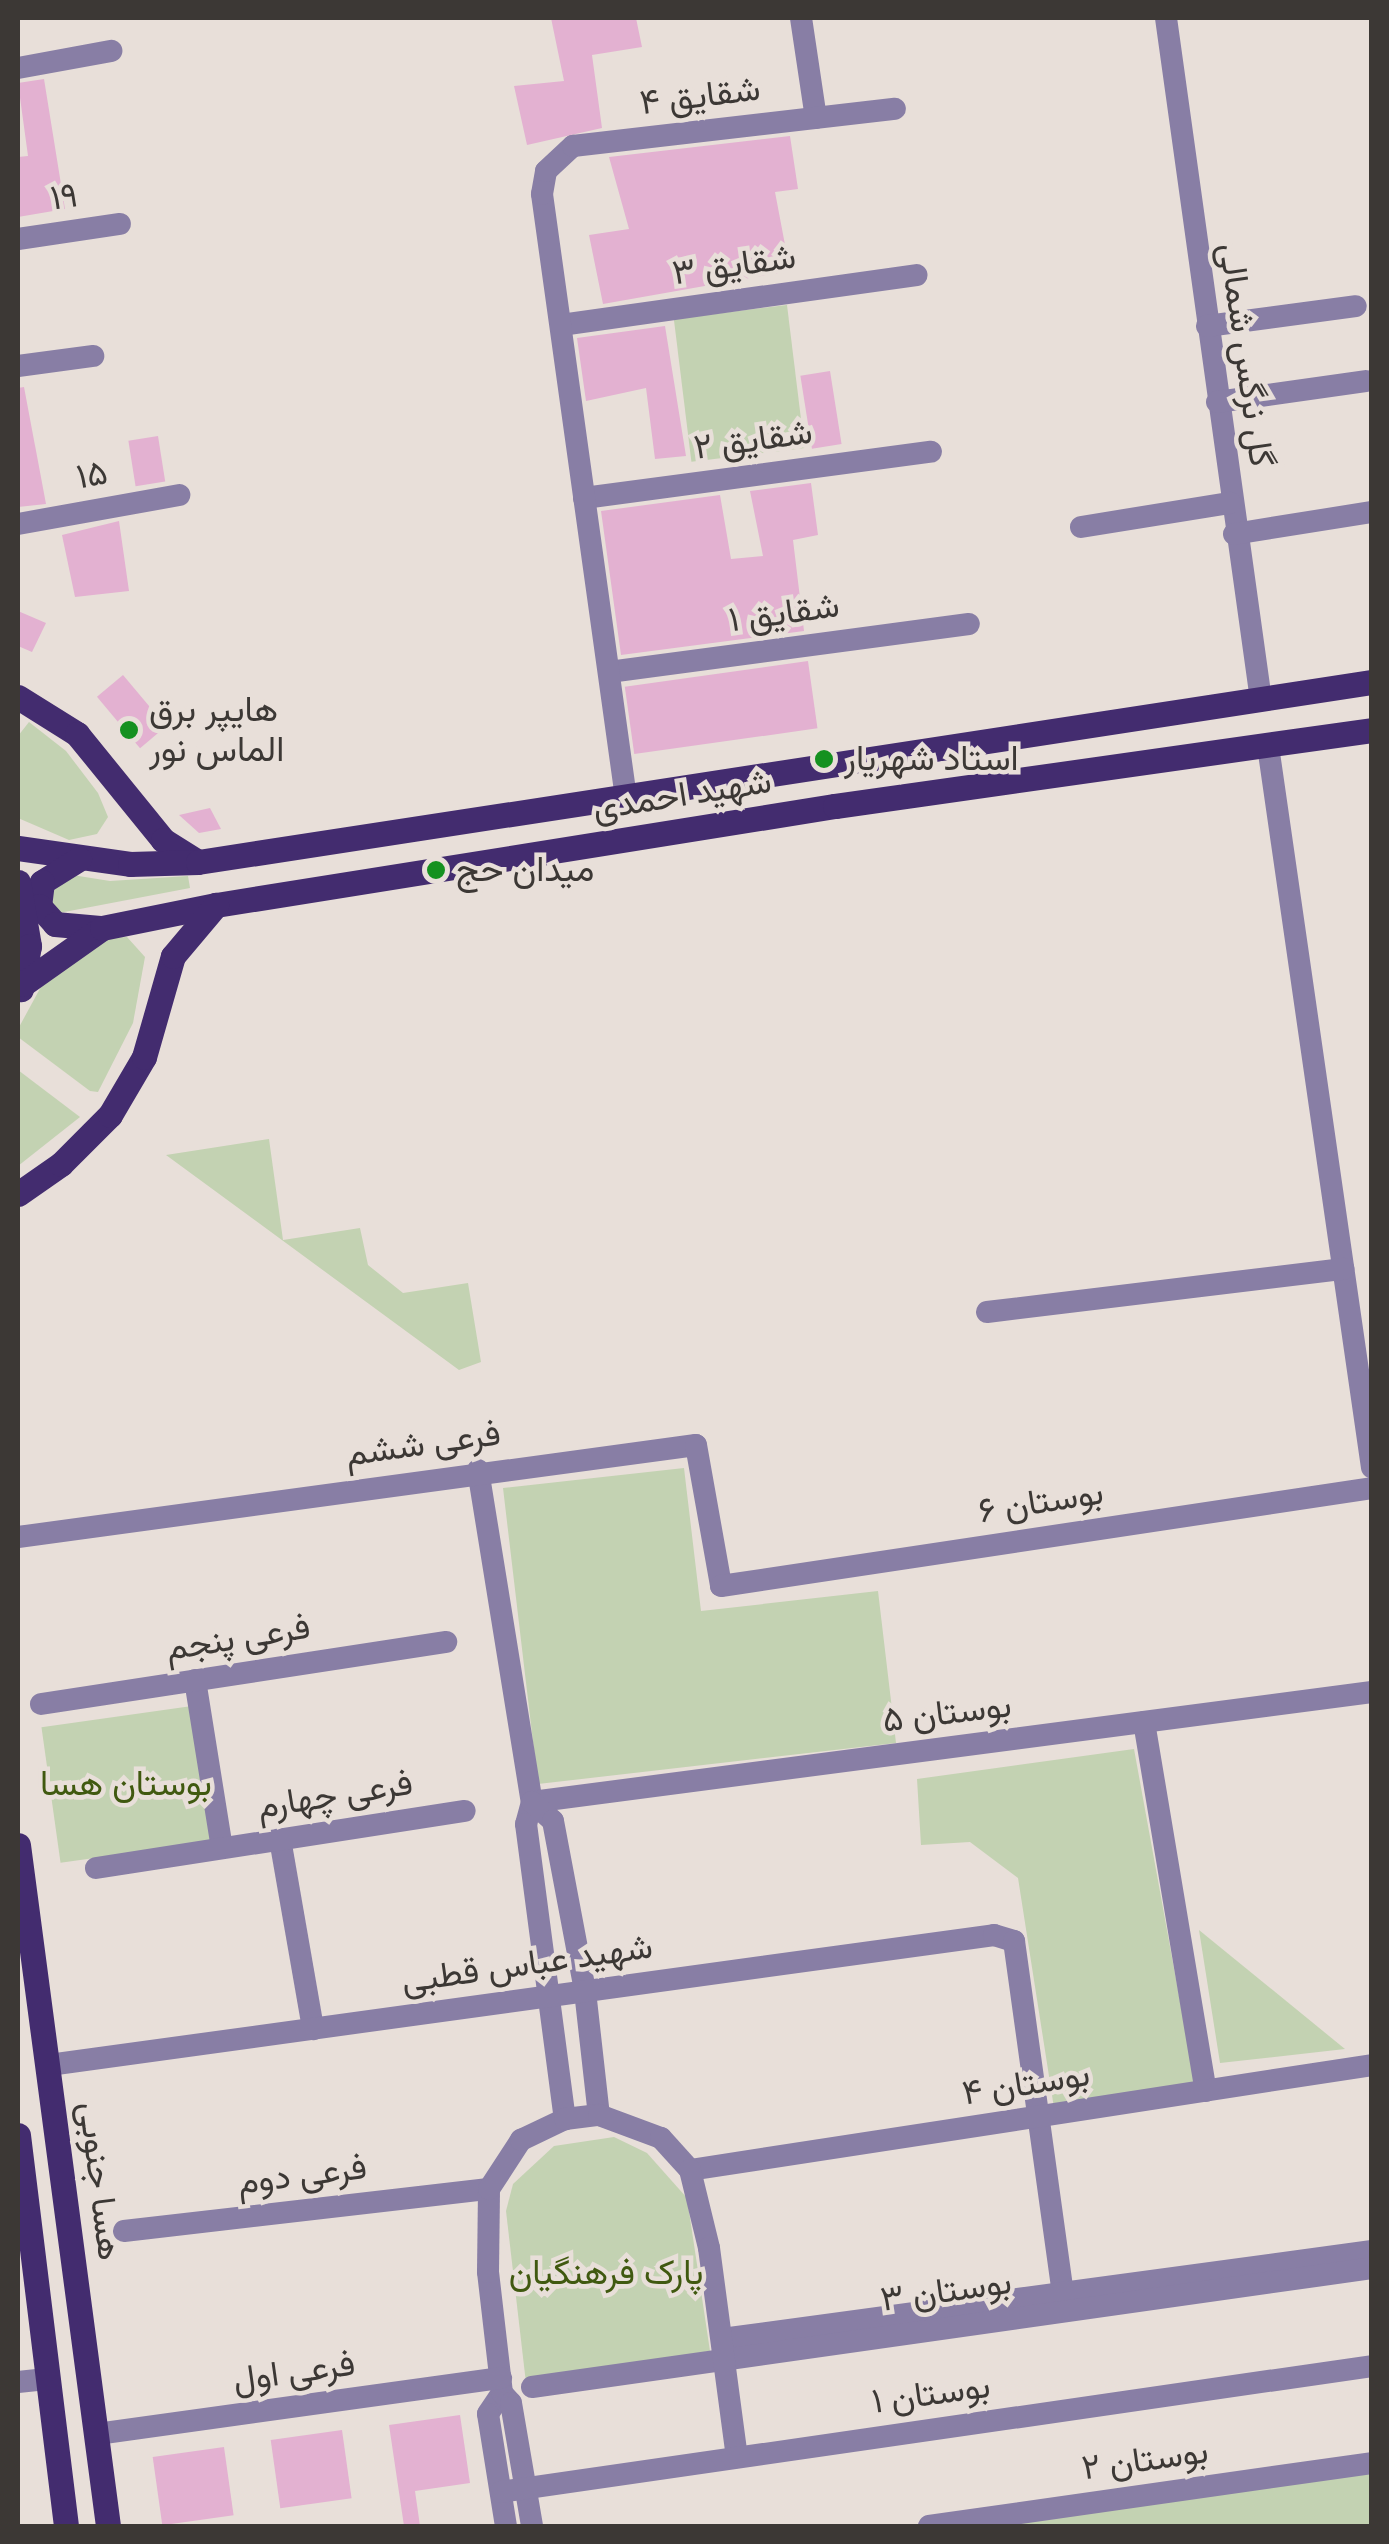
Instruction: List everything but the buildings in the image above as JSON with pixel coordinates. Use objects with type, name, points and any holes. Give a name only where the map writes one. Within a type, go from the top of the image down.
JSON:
[{"type":"main road","name":"شهید احمدی","points":[[18,848],[79,859],[198,862],[1372,682]]},
{"type":"main road","points":[[18,697],[78,734],[163,840],[198,862]]},
{"type":"main road","name":"شهید احمدی","points":[[20,991],[102,928],[216,905],[835,806],[1372,730]]},
{"type":"main road","points":[[79,859],[42,882],[39,906],[54,924],[102,928]]},
{"type":"main road","points":[[18,882],[29,946],[20,991]]},
{"type":"main road","points":[[18,1194],[61,1164],[110,1115],[144,1057],[173,956],[216,905]]},
{"type":"main road","name":"هسا جنوبی","points":[[18,1856],[108,2526]]},
{"type":"main road","points":[[18,2136],[66,2526]]},
{"type":"street","points":[[801,18],[816,118]]},
{"type":"street","name":"گل نرگس شمالی","points":[[1166,18],[1234,534],[1262,700]]},
{"type":"street","points":[[18,68],[110,51]]},
{"type":"street","name":"شقایق ۴","points":[[560,325],[542,194],[556,156],[573,146],[895,109]]},
{"type":"street","name":"۱۹","points":[[18,240],[120,224]]},
{"type":"street","name":"شقایق ۳","points":[[560,325],[918,275]]},
{"type":"street","points":[[1206,326],[1356,306]]},
{"type":"street","points":[[560,325],[626,798]]},
{"type":"street","points":[[18,366],[93,356]]},
{"type":"street","points":[[1216,402],[1366,381]]},
{"type":"street","name":"شقایق ۲","points":[[584,498],[931,452]]},
{"type":"street","name":"۱۵","points":[[18,524],[179,495]]},
{"type":"street","points":[[1081,526],[1230,503]]},
{"type":"street","points":[[1234,534],[1372,512]]},
{"type":"street","name":"شقایق ۱","points":[[609,672],[970,624]]},
{"type":"street","points":[[1268,746],[1372,1468]]},
{"type":"street","points":[[987,1312],[1343,1269]]},
{"type":"street","name":"فرعی ششم","points":[[18,1537],[478,1470],[696,1445],[720,1586]]},
{"type":"street","points":[[478,1470],[532,1802],[526,1824],[565,2119]]},
{"type":"street","name":"بوستان ۶","points":[[720,1586],[1372,1488]]},
{"type":"street","name":"فرعی پنجم","points":[[41,1704],[446,1642]]},
{"type":"street","points":[[194,1680],[222,1848]]},
{"type":"street","name":"بوستان ۵","points":[[532,1802],[1372,1692]]},
{"type":"street","points":[[1144,1722],[1206,2091]]},
{"type":"street","points":[[532,1802],[553,1821],[585,1991],[599,2116]]},
{"type":"street","name":"فرعی چهارم","points":[[96,1868],[466,1811]]},
{"type":"street","points":[[280,1839],[312,2029]]},
{"type":"street","name":"شهید عباس قطبی","points":[[49,2065],[994,1935],[1014,1941],[1038,2118]]},
{"type":"street","name":"بوستان ۴","points":[[690,2170],[1372,2065]]},
{"type":"street","points":[[532,2526],[511,2404],[502,2386],[488,2272],[489,2189],[521,2140],[565,2119],[599,2116],[661,2138],[690,2170],[737,2457]]},
{"type":"street","points":[[1038,2118],[1063,2293]]},
{"type":"street","name":"فرعی دوم","points":[[124,2231],[489,2189]]},
{"type":"street","name":"بوستان ۳","points":[[532,2387],[722,2348],[1063,2293],[1372,2250]]},
{"type":"street","name":"بوستان ۳","points":[[722,2348],[1372,2268]]},
{"type":"street","name":"بوستان ۱","points":[[501,2492],[1372,2366]]},
{"type":"street","points":[[18,2382],[49,2379]]},
{"type":"street","points":[[502,2386],[488,2414],[506,2526]]},
{"type":"street","name":"فرعی اول","points":[[97,2434],[502,2386]]},
{"type":"street","name":"بوستان ۲","points":[[930,2526],[1372,2463]]},
{"type":"green space","points":[[787,305],[805,448],[691,462],[674,319]]},
{"type":"green space","points":[[29,722],[66,751],[98,793],[108,817],[97,834],[69,840],[18,818],[18,736]]},
{"type":"green space","points":[[66,874],[110,881],[188,876],[190,888],[59,913],[47,896]]},
{"type":"green space","points":[[127,937],[145,957],[133,1023],[98,1092],[90,1091],[18,1037],[18,1029],[49,972],[100,938]]},
{"type":"green space","points":[[18,1070],[80,1117],[18,1166]]},
{"type":"green space","points":[[269,1139],[283,1240],[360,1228],[368,1265],[403,1293],[468,1283],[481,1362],[459,1370],[166,1155]]},
{"type":"green space","points":[[684,1468],[701,1611],[878,1591],[896,1743],[538,1784],[503,1488]]},
{"type":"green space","name":"بوستان هسا","points":[[192,1706],[211,1842],[61,1863],[41,1727]]},
{"type":"green space","points":[[1134,1749],[1196,2089],[1054,2108],[1018,1878],[970,1842],[921,1845],[917,1779]]},
{"type":"green space","points":[[1199,1930],[1345,2049],[1220,2063]]},
{"type":"green space","name":"پارک فرهنگیان","points":[[614,2137],[647,2153],[687,2198],[710,2351],[526,2383],[506,2211],[513,2184],[554,2146]]},
{"type":"green space","points":[[1371,2472],[1371,2526],[1000,2526]]},
{"type":"place","name":"هایپر برق الماس نور","points":[[129,730]]},
{"type":"place","name":"استاد شهریار","points":[[824,759]]},
{"type":"place","name":"میدان حج","points":[[436,870]]}]
